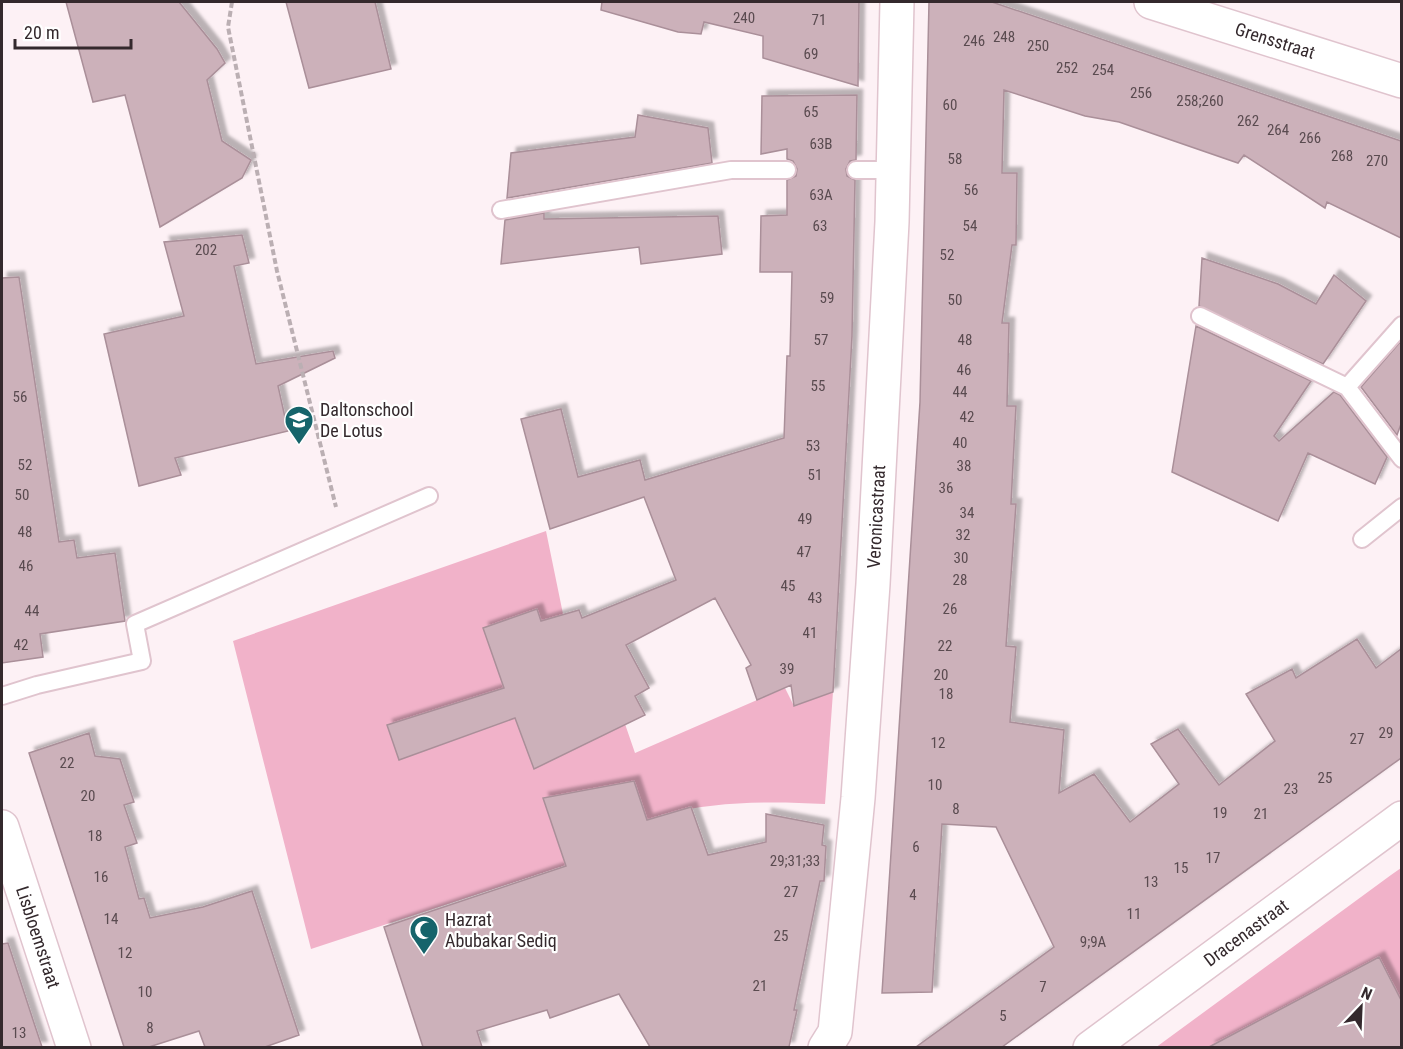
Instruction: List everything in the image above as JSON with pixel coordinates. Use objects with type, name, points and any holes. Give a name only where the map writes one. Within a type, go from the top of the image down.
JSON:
[{"type":"street","name":"Veronicastraat","points":[[835,1042],[858,798],[873,584],[892,222],[897,2]]},
{"type":"street","name":"Grensstraat","points":[[1151,2],[1401,81]]},
{"type":"street","name":"Dracenastraat","points":[[1090,1047],[1401,818]]},
{"type":"street","name":"Lisbloemstraat","points":[[2,827],[74,1047]]},
{"type":"lane","points":[[501,210],[731,170],[787,170]]},
{"type":"lane","points":[[856,170],[892,170]]},
{"type":"lane","points":[[1200,316],[1347,387],[1401,459]]},
{"type":"lane","points":[[1347,387],[1401,325]]},
{"type":"lane","points":[[2,696],[37,685],[142,661],[135,624],[429,496]]},
{"type":"lane","points":[[1362,539],[1401,507]]},
{"type":"path","points":[[232,2],[228,27],[277,271],[313,407],[342,534]]},
{"type":"shaded area","points":[[546,531],[563,614],[606,733],[625,724],[635,753],[785,688],[794,706],[833,692],[825,804],[743,803],[681,810],[661,815],[667,832],[311,949],[233,641]]},
{"type":"shaded area","points":[[1401,868],[1401,1047],[1155,1048],[1391,875]]},
{"type":"building","points":[[66,2],[179,2],[217,49],[225,63],[207,80],[222,141],[251,160],[242,178],[160,227],[125,95],[93,102]]},
{"type":"building","points":[[286,2],[375,2],[391,69],[309,88]]},
{"type":"building","points":[[602,2],[859,2],[858,86],[763,58],[763,36],[704,22],[701,34],[678,32],[601,10]]},
{"type":"building","points":[[929,2],[992,2],[1401,141],[1401,238],[1327,202],[1325,208],[1244,155],[1238,163],[1119,122],[1085,116],[1004,90],[1002,173],[1017,173],[1016,245],[1012,245],[1002,323],[1009,323],[1007,406],[1016,406],[1011,504],[1016,504],[1006,646],[1016,647],[1010,722],[1064,730],[1059,793],[1094,774],[1130,822],[1179,784],[1151,744],[1178,729],[1219,785],[1275,741],[1246,694],[1292,669],[1296,678],[1357,639],[1376,668],[1401,649],[1401,758],[1002,1047],[916,1047],[1054,947],[996,827],[942,824],[932,992],[882,993],[920,402]]},
{"type":"building","points":[[857,95],[856,160],[850,161],[846,169],[847,176],[855,180],[852,336],[833,692],[794,706],[791,685],[757,700],[746,668],[751,665],[715,598],[626,645],[649,688],[635,696],[645,715],[534,769],[515,718],[399,760],[387,725],[504,688],[483,628],[537,609],[541,621],[579,610],[582,618],[676,580],[644,497],[550,529],[521,419],[561,409],[578,477],[640,460],[645,480],[784,438],[787,356],[790,356],[792,272],[760,272],[761,216],[787,215],[787,180],[796,176],[797,169],[793,161],[787,159],[787,149],[761,154],[762,96]]},
{"type":"building","points":[[638,115],[708,128],[712,163],[507,198],[511,153],[635,137]]},
{"type":"building","points":[[544,213],[544,219],[718,216],[722,254],[641,264],[639,247],[501,264],[505,220]]},
{"type":"building","points":[[242,235],[249,263],[234,266],[256,364],[333,351],[335,358],[278,386],[288,431],[175,458],[181,475],[139,486],[104,334],[184,316],[164,242]]},
{"type":"building","points":[[1202,258],[1278,284],[1316,304],[1334,275],[1366,301],[1323,364],[1199,306]]},
{"type":"building","points":[[19,277],[59,542],[74,540],[77,558],[115,553],[125,621],[40,634],[43,657],[2,663],[2,278]]},
{"type":"building","points":[[1196,326],[1311,381],[1274,436],[1279,441],[1334,392],[1340,395],[1387,457],[1375,484],[1308,453],[1278,521],[1172,472]]},
{"type":"building","points":[[1401,341],[1401,424],[1397,435],[1361,387]]},
{"type":"building","points":[[89,733],[95,756],[120,759],[134,802],[124,805],[137,843],[125,847],[139,899],[144,898],[150,918],[203,907],[252,891],[299,1035],[265,1047],[205,1047],[199,1031],[149,1047],[124,1047],[29,753]]},
{"type":"building","points":[[634,781],[647,820],[691,807],[708,855],[766,842],[766,814],[824,825],[822,845],[826,846],[824,881],[820,881],[794,1010],[797,1010],[789,1047],[650,1047],[619,994],[550,1018],[547,1010],[477,1031],[482,1047],[423,1047],[384,927],[566,866],[543,798]]},
{"type":"building","points":[[8,943],[42,1047],[2,1047],[2,944]]},
{"type":"building","points":[[1379,957],[1401,1000],[1401,1047],[1209,1047]]},
{"type":"place","name":"Daltonschool De Lotus","points":[[299,446]]},
{"type":"place","name":"Hazrat Abubakar Sediq","points":[[424,956]]}]
